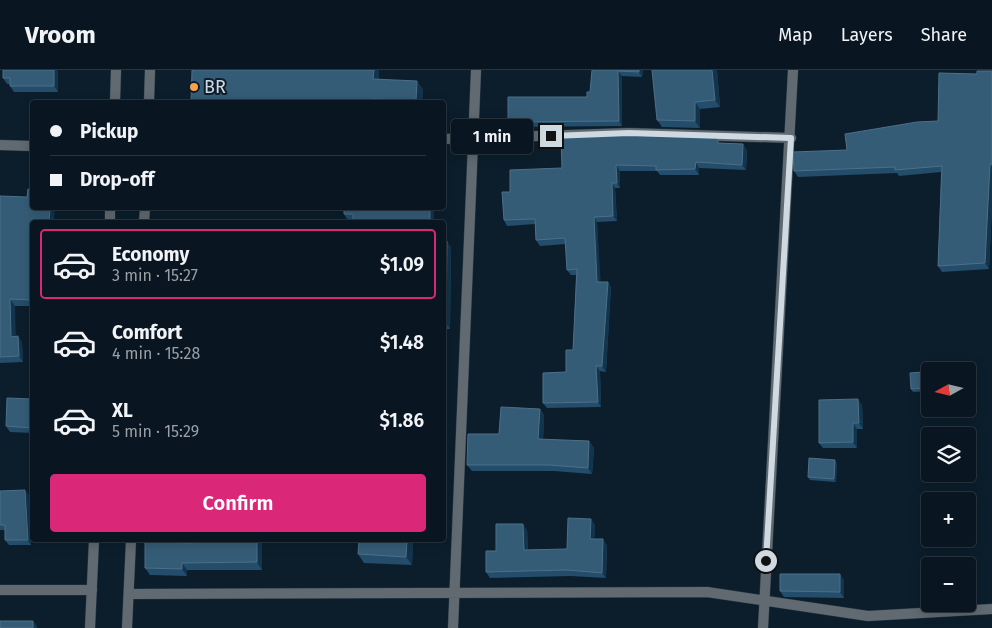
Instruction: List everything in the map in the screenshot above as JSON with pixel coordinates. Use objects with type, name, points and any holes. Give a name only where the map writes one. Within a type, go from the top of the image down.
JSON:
[{"type":"street","points":[[115,100],[116,70]]},
{"type":"street","points":[[149,100],[150,70]]},
{"type":"street","points":[[452,628],[476,70]]},
{"type":"street","points":[[763,628],[791,138],[793,70]]},
{"type":"street","points":[[446,139],[629,133],[791,138]]},
{"type":"street","points":[[0,145],[30,146]]},
{"type":"street","points":[[90,628],[94,542]]},
{"type":"street","points":[[127,628],[131,542]]},
{"type":"street","points":[[0,590],[92,590]]},
{"type":"street","points":[[129,594],[707,592],[868,616],[992,610]]},
{"type":"building","points":[[3,70],[54,70],[54,86],[10,86],[10,78],[3,78]]},
{"type":"building","points":[[192,70],[374,70],[373,79],[417,81],[416,100],[191,100]]},
{"type":"building","points":[[592,70],[639,70],[639,72],[618,71],[619,121],[508,122],[508,97],[587,97],[587,92],[590,92]]},
{"type":"building","points":[[652,70],[712,70],[715,100],[695,102],[695,121],[657,120]]},
{"type":"building","points":[[977,71],[992,71],[992,164],[990,164],[985,263],[938,266],[942,166],[895,170],[895,167],[794,171],[793,152],[847,150],[845,134],[917,122],[938,121],[939,73],[977,74]]},
{"type":"building","points":[[619,135],[718,138],[718,143],[743,144],[742,165],[696,162],[695,169],[656,170],[656,166],[616,165],[617,183],[612,183],[613,216],[594,217],[597,282],[608,282],[602,366],[596,366],[598,402],[543,403],[543,373],[566,372],[566,350],[573,350],[577,269],[567,270],[565,238],[536,240],[535,219],[504,220],[502,192],[510,192],[510,170],[562,168],[561,137]]},
{"type":"building","points":[[28,189],[30,189],[30,210],[50,210],[49,220],[30,220],[30,300],[10,299],[11,337],[18,336],[19,356],[0,357],[0,196],[27,197]]},
{"type":"building","points":[[344,210],[430,210],[430,220],[353,220],[353,214],[344,214]]},
{"type":"building","points":[[446,241],[447,241],[446,323]]},
{"type":"building","points":[[921,372],[921,388],[911,389],[910,373]]},
{"type":"building","points":[[7,398],[30,399],[30,428],[6,426]]},
{"type":"building","points":[[858,399],[859,423],[853,423],[853,442],[819,443],[819,400]]},
{"type":"building","points":[[501,407],[540,409],[538,439],[589,441],[588,468],[549,465],[467,465],[468,434],[499,434]]},
{"type":"building","points":[[809,458],[835,460],[834,479],[808,477]]},
{"type":"building","points":[[25,490],[28,540],[5,540],[5,525],[0,525],[0,491]]},
{"type":"building","points":[[568,518],[591,519],[590,539],[603,539],[602,573],[567,570],[486,572],[486,551],[496,551],[496,524],[523,524],[524,550],[567,549]]},
{"type":"building","points":[[145,542],[257,542],[257,562],[182,563],[182,569],[145,568]]},
{"type":"building","points":[[359,542],[407,542],[406,557],[358,554]]},
{"type":"building","points":[[780,574],[840,574],[840,592],[780,591]]},
{"type":"building","points":[[0,621],[33,621],[33,628],[0,628]]},
{"type":"place","name":"BR","points":[[194,87]]},
{"type":"route","points":[[551,136],[629,133],[791,138],[766,561]]}]
